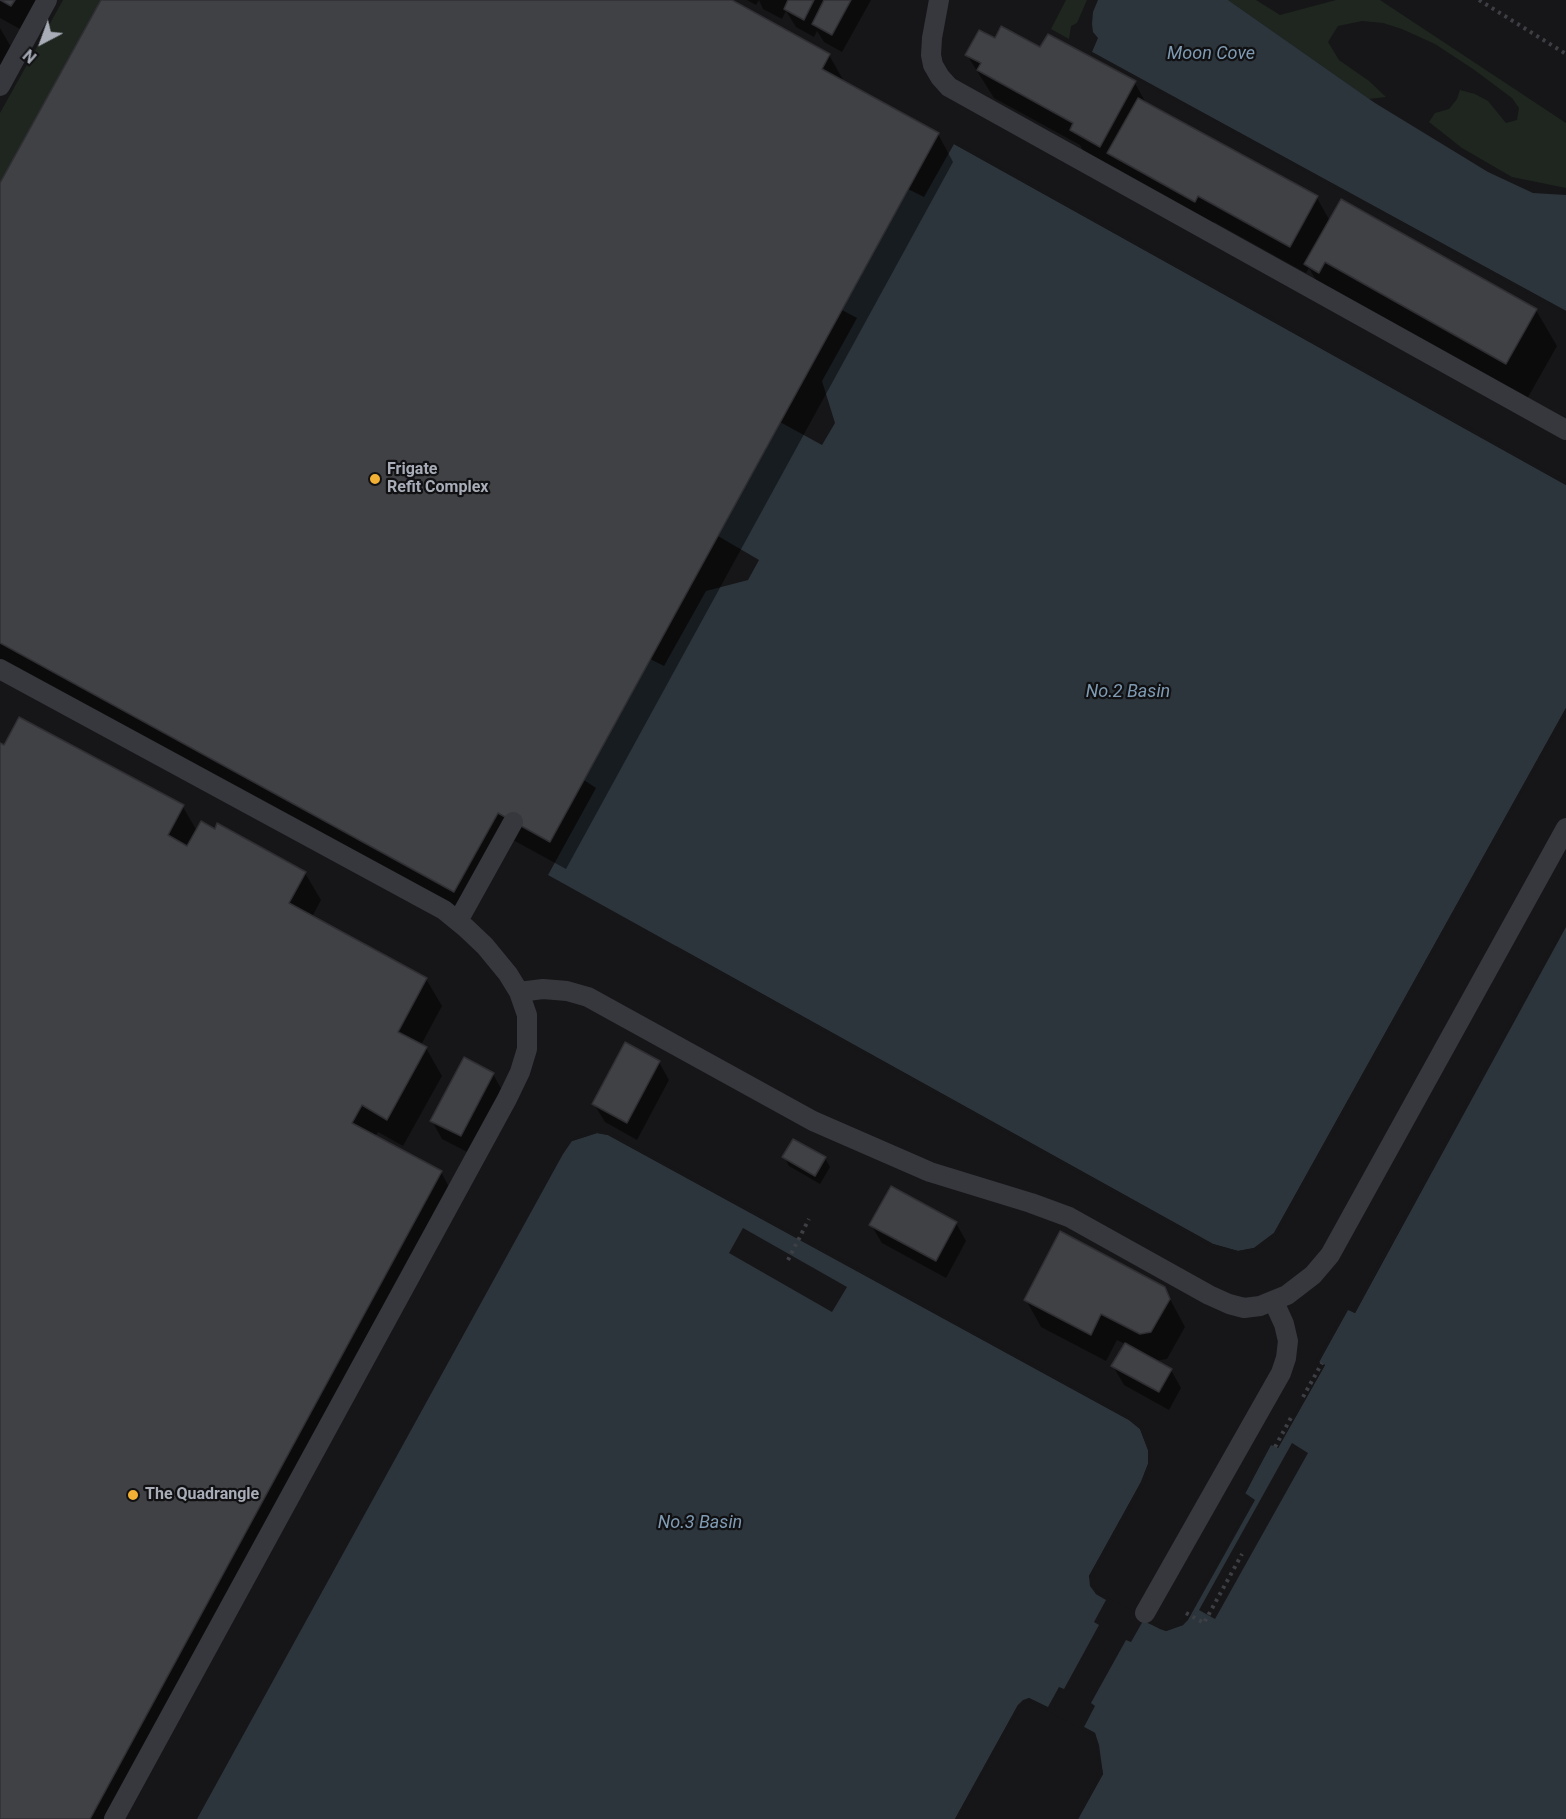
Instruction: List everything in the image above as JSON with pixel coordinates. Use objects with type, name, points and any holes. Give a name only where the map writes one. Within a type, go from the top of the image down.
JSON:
[{"type":"lane","points":[[0,86],[47,0]]},
{"type":"lane","points":[[939,0],[931,55],[940,77],[949,87],[1566,430]]},
{"type":"lane","points":[[0,669],[444,910],[485,946],[508,974],[519,992],[527,1015],[527,1049],[520,1072],[507,1099],[114,1819]]},
{"type":"lane","points":[[458,921],[513,822]]},
{"type":"lane","points":[[519,992],[543,989],[567,991],[588,997],[813,1121],[930,1172],[1069,1217],[1229,1304],[1244,1308],[1260,1306],[1287,1295],[1313,1275],[1330,1255],[1566,828]]},
{"type":"lane","points":[[1145,1613],[1281,1372],[1288,1341],[1284,1324],[1274,1302]]},
{"type":"path","points":[[1479,0],[1566,54]]},
{"type":"path","points":[[788,1260],[809,1220]]},
{"type":"path","points":[[1303,1397],[1322,1364]]},
{"type":"path","points":[[1275,1447],[1293,1414]]},
{"type":"path","points":[[1186,1612],[1204,1623],[1242,1554]]},
{"type":"shaded area","points":[[63,0],[101,0],[0,183],[0,113]]},
{"type":"shaded area","points":[[1066,0],[1087,0],[1077,23],[1071,26],[1069,39],[1051,29]]},
{"type":"shaded area","points":[[1228,0],[1256,0],[1280,15],[1336,0],[1380,0],[1566,123],[1566,188],[1512,177],[1462,148],[1429,122],[1435,113],[1449,109],[1457,99],[1460,90],[1488,101],[1506,123],[1517,120],[1519,108],[1512,98],[1435,44],[1383,23],[1362,21],[1338,26],[1328,42],[1339,60],[1369,81],[1386,97],[1369,99]]},
{"type":"water","name":"Moon Cove","points":[[1098,0],[1228,0],[1375,103],[1488,172],[1533,193],[1566,195],[1566,311],[1092,52],[1098,38],[1093,32],[1092,24],[1093,12]]},
{"type":"water","name":"No.2 Basin","points":[[954,144],[1566,485],[1566,708],[1274,1233],[1254,1248],[1238,1251],[1213,1244],[548,875],[596,788],[584,780],[650,659],[664,666],[706,591],[748,580],[759,560],[718,536],[780,422],[822,445],[835,423],[822,381],[857,318],[842,310],[908,189],[924,197]]},
{"type":"water","name":"No.3 Basin","points":[[1566,927],[1566,1819],[1078,1819],[1103,1774],[1095,1733],[1029,1698],[1018,1705],[955,1819],[197,1819],[563,1154],[572,1141],[597,1133],[608,1135],[1129,1420],[1140,1429],[1148,1450],[1148,1464],[1141,1482],[1089,1576],[1096,1594],[1160,1629],[1166,1631],[1183,1625],[1254,1501],[1245,1494],[1271,1444],[1278,1448],[1325,1365],[1319,1362],[1348,1309],[1355,1313]]},
{"type":"pier","points":[[1092,52],[1566,311],[1566,314],[1091,54]]},
{"type":"pier","points":[[957,142],[1566,481],[1566,485],[954,144]]},
{"type":"pier","points":[[1566,708],[1566,714],[1277,1234],[1255,1251],[1238,1254],[1212,1247],[675,949],[676,946],[1213,1244],[1238,1251],[1254,1248],[1274,1233]]},
{"type":"pier","points":[[1566,924],[1355,1313],[1348,1310],[1319,1362],[1325,1365],[1278,1448],[1271,1445],[1245,1493],[1255,1500],[1188,1620],[1183,1625],[1166,1631],[1143,1621],[1131,1642],[1126,1640],[1091,1703],[1095,1706],[1084,1727],[1095,1733],[1103,1774],[1078,1819],[1075,1819],[1100,1773],[1092,1735],[1029,1701],[1020,1707],[958,1819],[955,1819],[1018,1705],[1029,1698],[1048,1707],[1059,1687],[1064,1689],[1099,1625],[1094,1622],[1106,1600],[1096,1594],[1090,1586],[1089,1576],[1141,1482],[1148,1464],[1148,1450],[1140,1429],[1129,1420],[608,1135],[597,1133],[572,1141],[575,1137],[597,1130],[610,1132],[1142,1426],[1151,1449],[1151,1464],[1144,1484],[1092,1577],[1093,1585],[1098,1592],[1161,1626],[1173,1626],[1186,1618],[1251,1501],[1242,1493],[1268,1443],[1271,1441],[1277,1445],[1321,1366],[1316,1361],[1345,1308],[1348,1306],[1353,1309],[1563,925]]},
{"type":"pier","points":[[743,1228],[847,1287],[832,1312],[729,1253]]},
{"type":"pier","points":[[1292,1443],[1308,1453],[1215,1619],[1199,1610]]},
{"type":"building","points":[[0,0],[15,0],[11,6]]},
{"type":"building","name":"Frigate Refit Complex","points":[[101,0],[732,0],[830,54],[822,69],[939,133],[550,842],[498,813],[454,892],[0,643],[0,183]]},
{"type":"building","points":[[788,0],[814,0],[804,20],[784,9]]},
{"type":"building","points":[[824,0],[851,0],[832,35],[812,24]]},
{"type":"building","points":[[1001,26],[1040,47],[1048,34],[1136,81],[1100,147],[1070,130],[1073,123],[977,70],[981,63],[965,55],[979,30],[995,38]]},
{"type":"building","points":[[1138,98],[1318,196],[1290,247],[1198,196],[1195,202],[1107,153]]},
{"type":"building","points":[[1341,199],[1537,309],[1506,364],[1325,262],[1319,273],[1304,264]]},
{"type":"building","name":"The Quadrangle","points":[[19,717],[184,805],[168,835],[187,846],[201,821],[215,829],[217,823],[306,872],[289,903],[427,978],[398,1032],[427,1047],[387,1120],[362,1105],[352,1123],[442,1171],[90,1819],[0,1819],[0,743],[4,745]]},
{"type":"building","points":[[625,1042],[660,1061],[627,1123],[592,1104]]},
{"type":"building","points":[[464,1057],[494,1073],[461,1136],[430,1121]]},
{"type":"building","points":[[793,1139],[826,1157],[815,1176],[782,1157]]},
{"type":"building","points":[[891,1186],[957,1222],[936,1261],[869,1225]]},
{"type":"building","points":[[1060,1231],[1165,1287],[1170,1299],[1151,1332],[1140,1334],[1101,1314],[1091,1335],[1024,1300]]},
{"type":"building","points":[[1125,1343],[1172,1369],[1159,1392],[1111,1366]]},
{"type":"place","name":"Frigate Refit Complex","points":[[375,479]]},
{"type":"place","name":"The Quadrangle","points":[[133,1495]]}]
